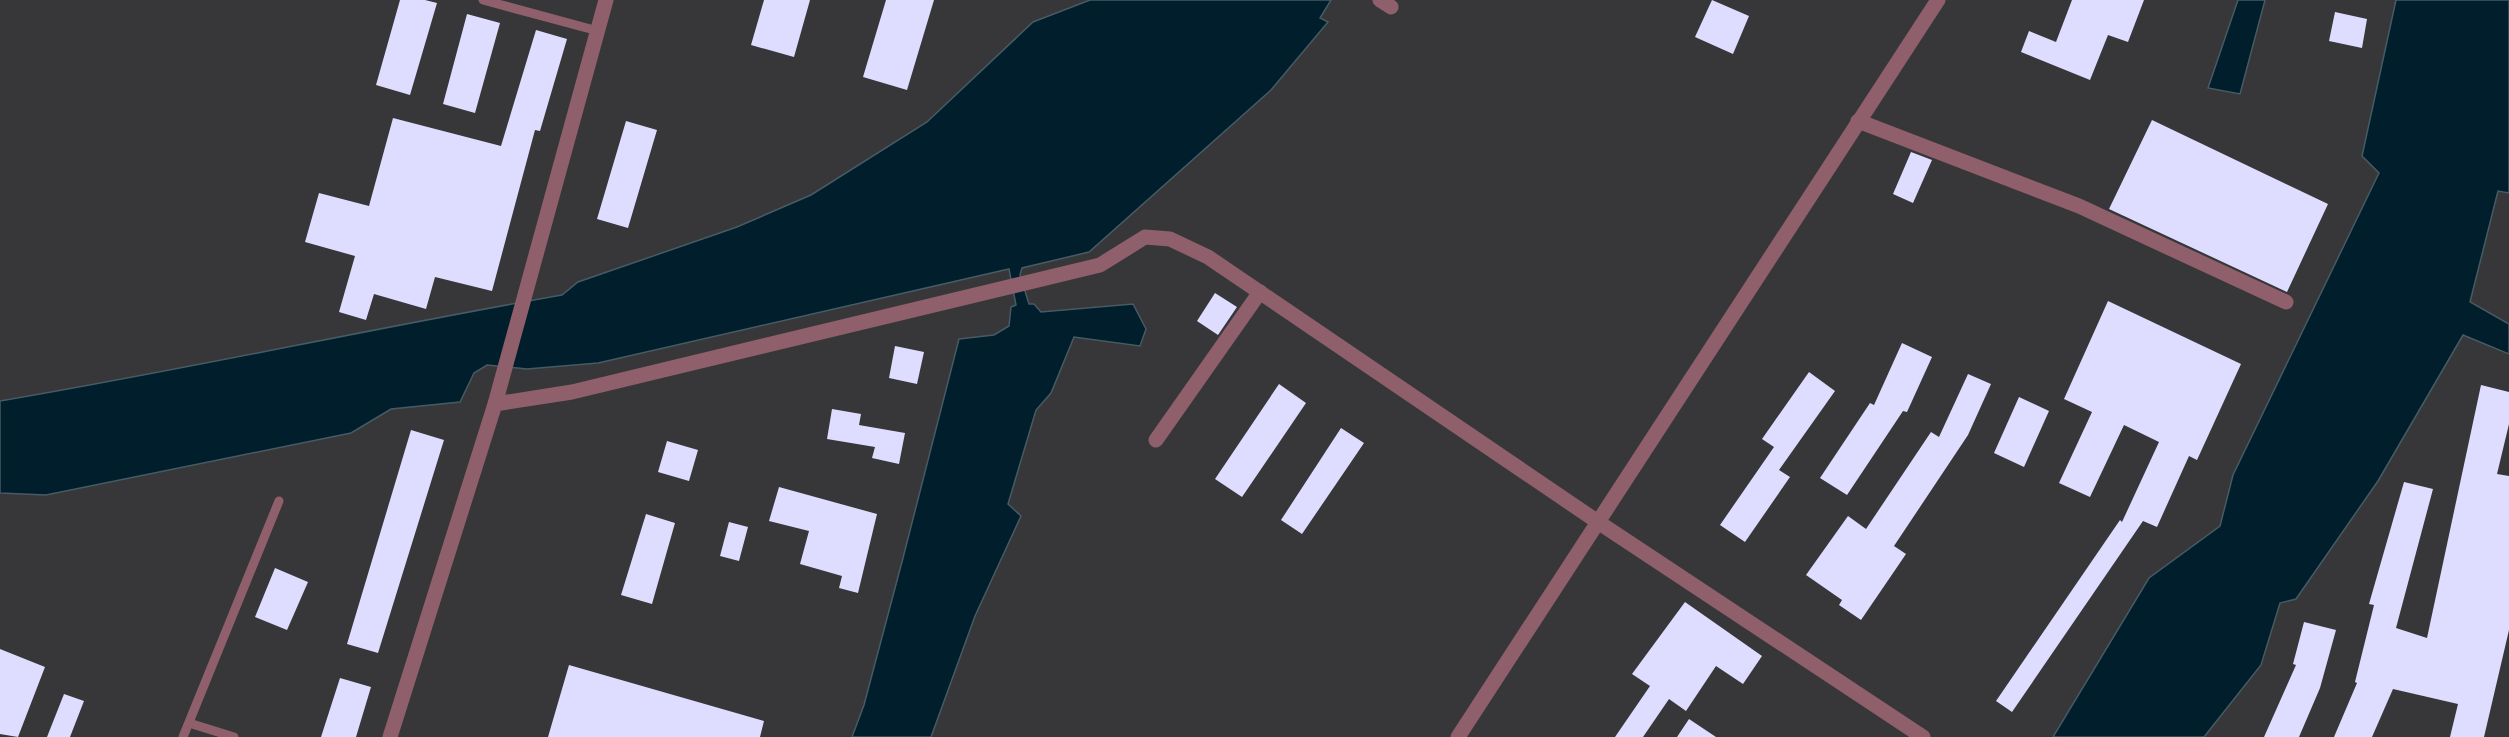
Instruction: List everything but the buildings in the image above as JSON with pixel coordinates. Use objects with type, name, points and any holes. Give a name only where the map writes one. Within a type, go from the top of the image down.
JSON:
[{"type":"street","points":[[390,737],[495,404],[606,0]]},
{"type":"street","points":[[1458,737],[1938,0]]},
{"type":"street","points":[[1858,121],[2079,206],[2286,302]]},
{"type":"street","points":[[495,404],[572,392],[1100,265],[1145,237],[1170,239],[1208,257],[1598,522],[1923,737]]},
{"type":"street","points":[[1156,440],[1260,292]]},
{"type":"lane","points":[[483,0],[598,31]]},
{"type":"lane","points":[[183,737],[279,501]]},
{"type":"lane","points":[[189,723],[234,737]]},
{"type":"water","points":[[1090,0],[1331,0],[1320,18],[1328,22],[1271,90],[1089,252],[1022,268],[1020,275],[1029,304],[1034,304],[1041,312],[1133,304],[1146,329],[1140,346],[1074,337],[1051,393],[1036,410],[1008,504],[1021,516],[975,616],[931,737],[852,737],[864,705],[959,339],[994,335],[1009,326],[1011,307],[1016,305],[1009,269],[598,363],[527,369],[487,365],[474,373],[460,402],[391,409],[351,433],[46,495],[0,493],[0,401],[562,295],[578,282],[737,227],[811,195],[927,122],[1033,22]]},
{"type":"water","points":[[2238,0],[2265,0],[2240,94],[2208,88]]},
{"type":"water","points":[[2396,0],[2509,0],[2509,193],[2498,191],[2470,302],[2509,324],[2509,354],[2463,335],[2378,481],[2296,599],[2280,603],[2261,665],[2204,737],[2053,737],[2149,578],[2220,526],[2233,475],[2379,173],[2362,156]]}]
